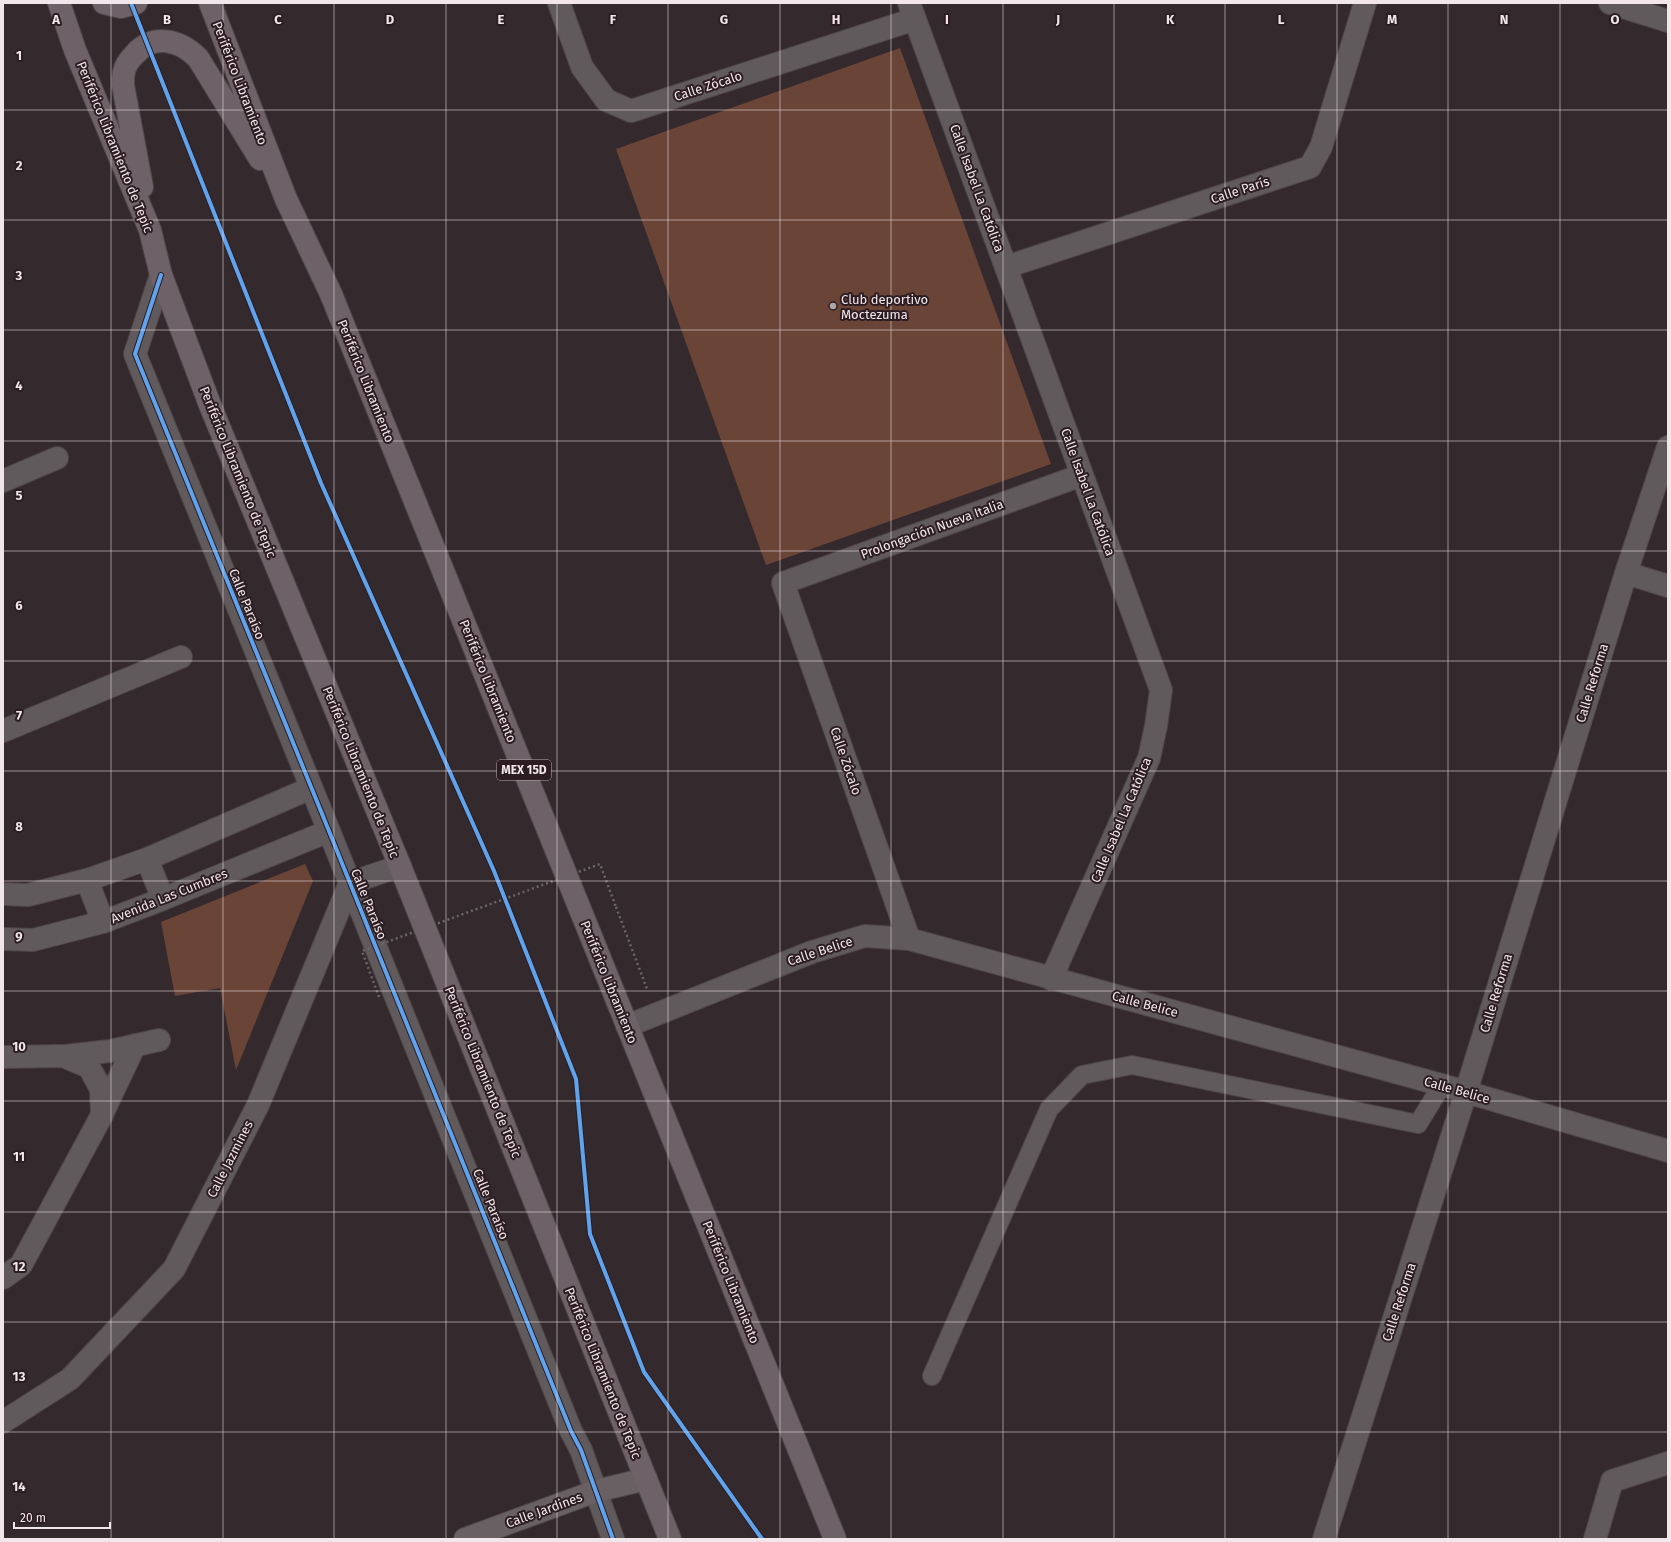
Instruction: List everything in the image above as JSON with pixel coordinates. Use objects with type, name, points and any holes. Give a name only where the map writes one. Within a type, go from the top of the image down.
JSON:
[{"type":"highway","name":"Periférico Libramiento de Tepic","points":[[59,3],[75,50],[150,230],[161,275],[210,405],[400,866],[670,1539]]},
{"type":"highway","points":[[104,3],[120,7],[136,3]]},
{"type":"highway","name":"Periférico Libramiento","points":[[210,3],[286,199],[331,294],[835,1539]]},
{"type":"highway","points":[[150,230],[123,85],[124,72],[129,60],[139,50],[150,43],[163,41],[177,43],[189,49],[198,58],[286,199]]},
{"type":"main road","name":"Calle Jardines","points":[[465,1539],[596,1491],[646,1479]]},
{"type":"street","name":"Calle Zócalo","points":[[559,3],[582,67],[606,100],[630,111],[912,11]]},
{"type":"street","name":"Calle París","points":[[1006,267],[1310,167],[1321,147],[1365,3]]},
{"type":"street","points":[[1610,3],[1668,21]]},
{"type":"street","name":"Calle Isabel La Católica","points":[[912,11],[1161,690],[1156,726],[1149,758],[1051,979]]},
{"type":"street","name":"Calle Paraíso","points":[[161,275],[135,354],[571,1431],[581,1450],[613,1539]]},
{"type":"street","name":"Calle Reforma","points":[[1324,1539],[1466,1092],[1626,573],[1668,446]]},
{"type":"street","points":[[3,481],[57,458]]},
{"type":"street","name":"Prolongación Nueva Italia","points":[[783,583],[1082,475]]},
{"type":"street","points":[[1626,573],[1668,586]]},
{"type":"street","name":"Calle Zócalo","points":[[783,583],[909,939]]},
{"type":"street","points":[[3,731],[181,657]]},
{"type":"street","points":[[3,894],[28,895],[87,880],[147,859],[311,788]]},
{"type":"street","name":"Avenida Las Cumbres","points":[[3,939],[33,940],[103,922],[329,831]]},
{"type":"street","points":[[147,859],[163,899]]},
{"type":"street","points":[[350,883],[400,866]]},
{"type":"street","points":[[87,880],[103,922]]},
{"type":"street","name":"Calle Jazmines","points":[[3,1422],[70,1379],[174,1269],[258,1105],[350,883]]},
{"type":"street","name":"Calle Belice","points":[[627,1026],[812,952],[865,936],[909,939],[1466,1092],[1668,1151]]},
{"type":"street","points":[[3,1057],[64,1056],[110,1051],[159,1040]]},
{"type":"street","points":[[3,1278],[20,1265],[102,1115],[135,1045]]},
{"type":"street","points":[[64,1056],[89,1067],[102,1089],[102,1115]]},
{"type":"street","points":[[1595,1539],[1612,1481],[1668,1463]]},
{"type":"lane","points":[[932,1376],[1050,1109],[1082,1075],[1132,1065],[1418,1124],[1442,1086]]},
{"type":"path","points":[[379,997],[362,951],[600,864],[656,1014]]},
{"type":"shaded area","name":"Club deportivo Moctezuma","points":[[900,48],[1051,464],[766,565],[616,149]]},
{"type":"shaded area","points":[[305,864],[313,881],[236,1070],[220,988],[175,996],[161,922]]},
{"type":"cycle path","points":[[131,3],[321,483],[494,871],[576,1079],[590,1234],[644,1372],[762,1539]]},
{"type":"cycle path","points":[[161,275],[135,354],[571,1431],[581,1450],[613,1539]]},
{"type":"place","name":"Club deportivo Moctezuma","points":[[833,306]]}]
